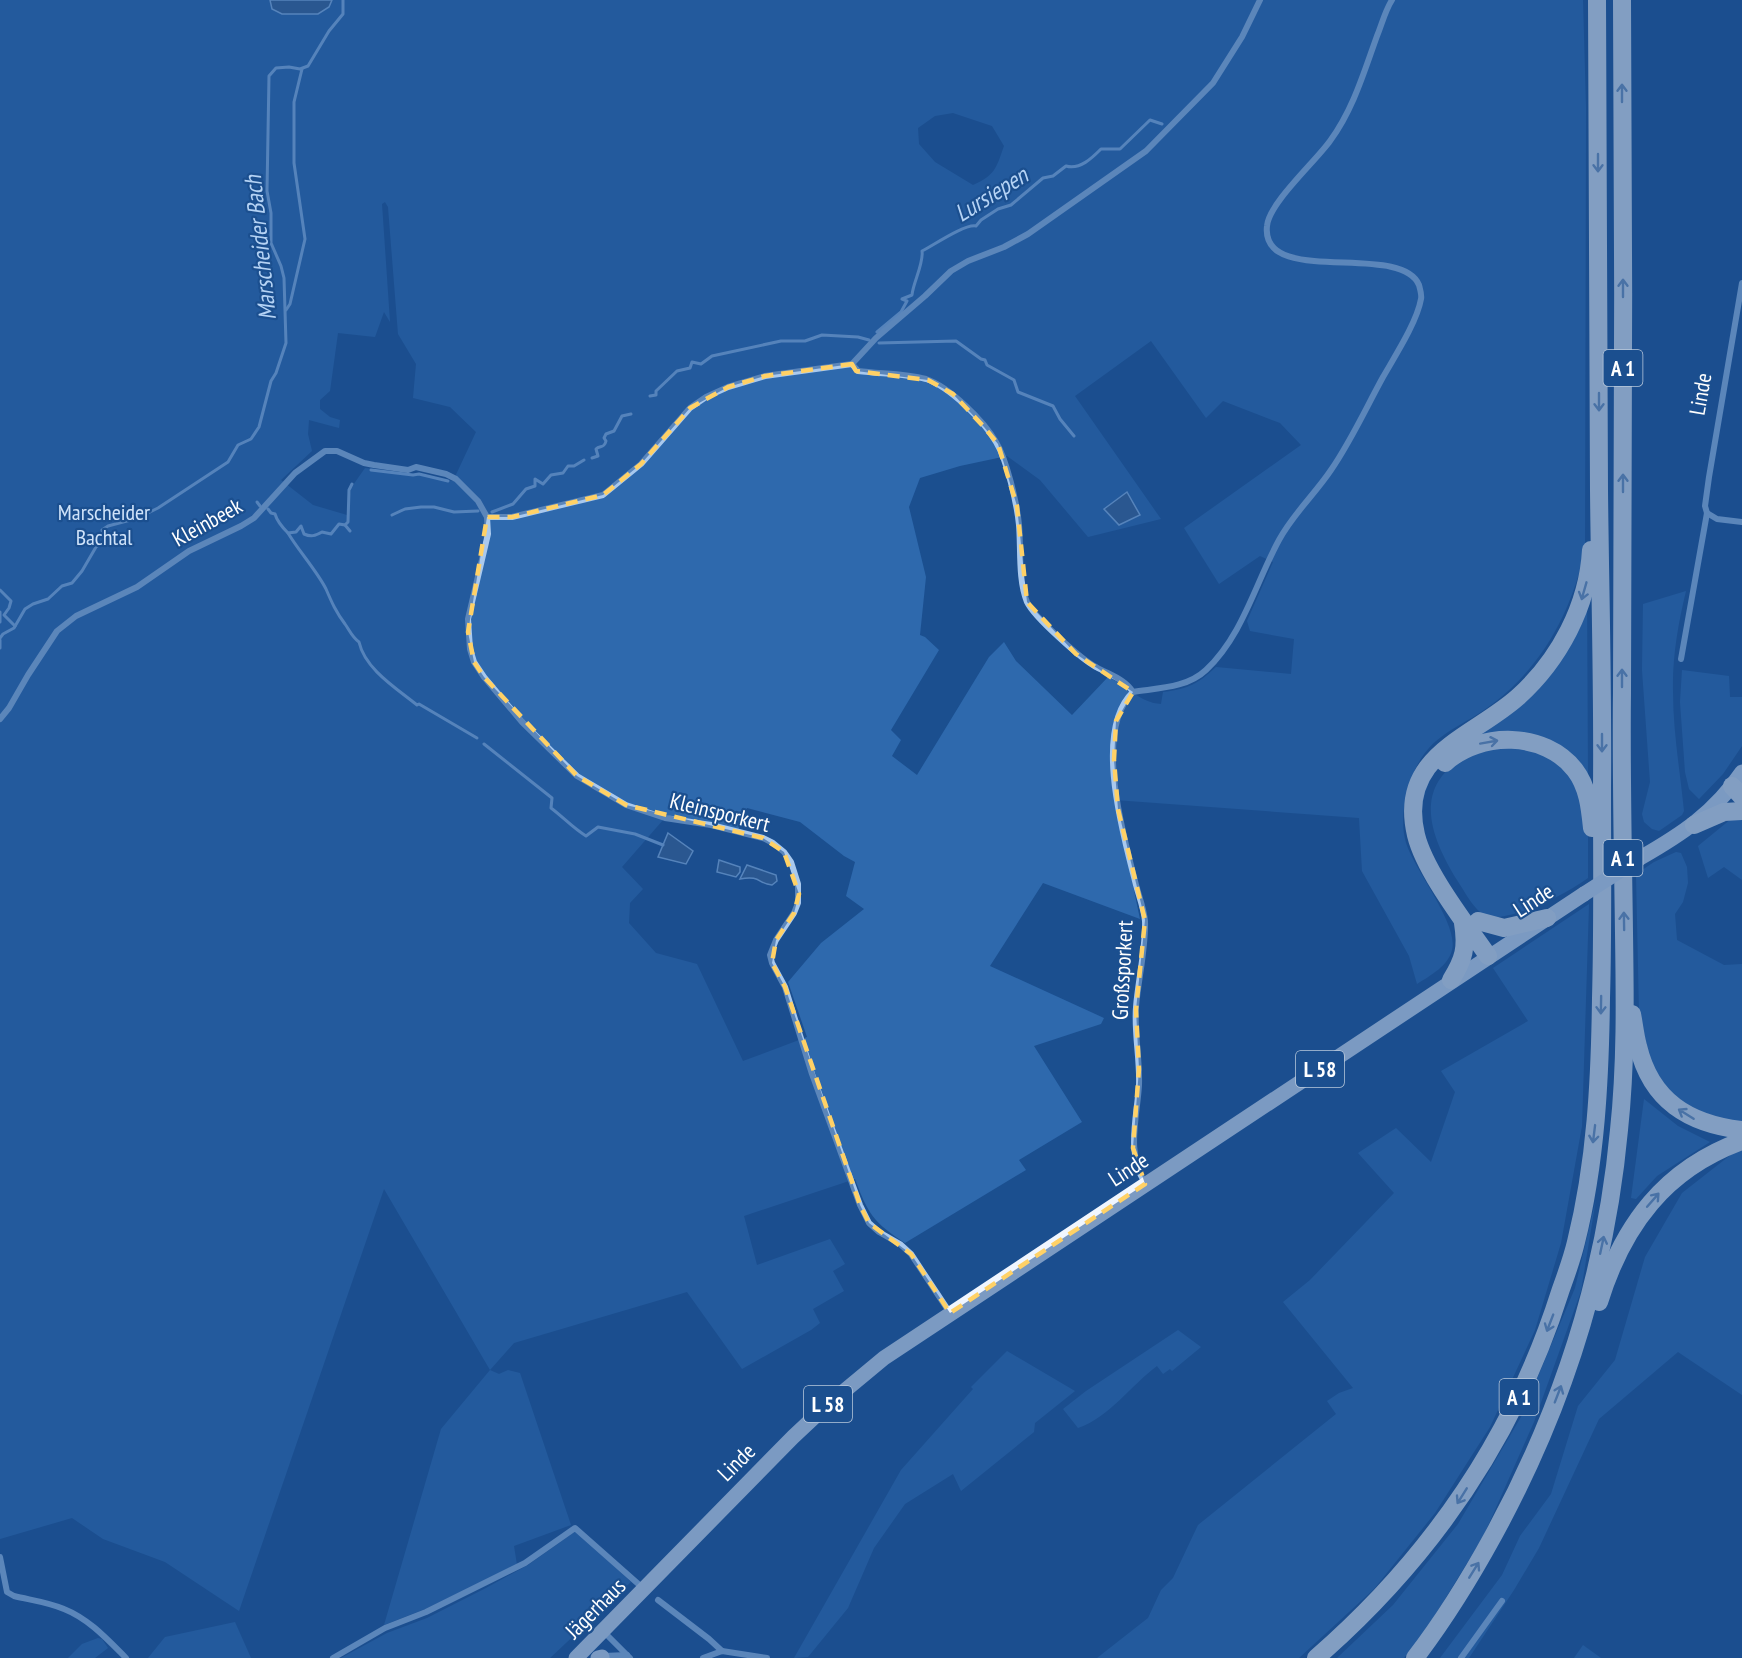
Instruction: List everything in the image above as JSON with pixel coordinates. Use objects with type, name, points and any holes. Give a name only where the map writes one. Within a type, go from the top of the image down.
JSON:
[{"type":"highway","name":"A 1","points":[[1316,1658],[1380,1598],[1434,1536],[1458,1503],[1508,1420],[1533,1368],[1553,1315],[1576,1242],[1594,1133],[1600,1075],[1602,863],[1597,0]]},
{"type":"highway","name":"A 1","points":[[1415,1658],[1478,1563],[1522,1481],[1543,1435],[1577,1343],[1601,1249],[1613,1184],[1623,1073],[1624,980],[1622,0]]},
{"type":"highway","points":[[1493,953],[1421,850],[1414,820],[1416,792],[1436,756],[1517,697],[1547,666],[1560,646],[1572,624],[1585,589],[1591,562],[1592,532],[1599,492]]},
{"type":"highway","points":[[1451,981],[1460,966],[1470,920],[1434,850],[1426,823],[1427,796],[1431,784],[1444,765],[1463,750],[1490,741],[1513,740],[1542,746],[1567,761],[1577,771],[1585,787],[1590,806],[1592,831],[1602,863]]},
{"type":"highway","points":[[1694,825],[1724,812],[1742,811]]},
{"type":"highway","points":[[1470,920],[1504,928],[1547,918]]},
{"type":"highway","points":[[1624,980],[1638,1047],[1645,1068],[1658,1090],[1676,1108],[1695,1120],[1716,1127],[1742,1130]]},
{"type":"highway","points":[[1577,1343],[1593,1322],[1606,1281],[1624,1240],[1647,1206],[1661,1191],[1697,1162],[1709,1154],[1742,1141]]},
{"type":"main road","name":"Linde","points":[[645,1589],[825,1407],[884,1358],[1493,953],[1694,825],[1739,783]]},
{"type":"main road","name":"Jägerhaus","points":[[576,1658],[645,1589]]},
{"type":"street","points":[[487,517],[512,518],[603,495],[641,464],[690,408],[706,397],[728,387],[765,376],[852,364],[876,338],[951,271],[1028,234],[1146,150],[1213,83],[1242,38],[1260,0]]},
{"type":"street","points":[[852,364],[858,371],[928,380],[952,394],[994,439],[1008,474],[1017,506],[1020,553],[1028,602],[1076,654],[1129,685],[1133,692],[1180,684],[1195,679],[1208,668],[1235,633],[1279,540],[1332,470],[1412,325],[1422,298],[1419,285],[1407,271],[1390,267],[1294,258],[1278,252],[1268,240],[1267,233],[1268,219],[1274,209],[1329,144],[1347,116],[1392,0]]},
{"type":"street","name":"Linde","points":[[1681,659],[1707,513],[1705,506],[1709,477],[1742,283]]},
{"type":"street","name":"Kleinbeek","points":[[0,719],[57,631],[76,616],[137,587],[189,551],[248,522],[295,473],[325,451],[337,451],[374,465],[408,470],[416,467],[446,474],[465,487],[478,501],[487,517]]},
{"type":"street","points":[[1707,513],[1717,519],[1742,522]]},
{"type":"street","name":"Kleinsporkert","points":[[487,517],[488,534],[481,572],[468,619],[470,649],[474,662],[484,677],[522,722],[578,776],[626,805],[665,818],[711,825],[763,838],[784,852],[791,862],[798,884],[798,903],[776,940],[770,955],[772,963],[785,987],[812,1074],[860,1206],[869,1223],[911,1254],[950,1313]]},
{"type":"street","name":"Großsporkert","points":[[1133,692],[1124,703],[1116,721],[1114,760],[1118,809],[1145,920],[1136,1010],[1139,1069],[1133,1148],[1137,1170],[1146,1184]]},
{"type":"street","points":[[333,1658],[385,1629],[426,1612],[525,1563],[574,1528],[645,1589]]},
{"type":"street","points":[[0,1557],[7,1592],[14,1596],[62,1608],[81,1618],[99,1631],[126,1658]]},
{"type":"street","points":[[658,1600],[722,1651]]},
{"type":"street","points":[[1461,1658],[1502,1602]]},
{"type":"street","points":[[603,1631],[629,1656]]},
{"type":"street","points":[[703,1658],[722,1651],[767,1658]]},
{"type":"street","points":[[600,1657],[629,1656]]},
{"type":"highlighted area","points":[[852,364],[856,371],[928,380],[953,394],[984,427],[998,444],[1017,506],[1027,602],[1076,654],[1133,692],[1116,721],[1114,760],[1118,809],[1145,920],[1136,1010],[1139,1069],[1133,1148],[1145,1184],[950,1313],[911,1254],[869,1223],[860,1205],[785,987],[772,963],[776,940],[794,913],[799,894],[784,852],[763,838],[626,805],[577,776],[484,677],[474,662],[468,632],[487,517],[512,517],[603,495],[641,464],[690,408],[728,387],[765,376]]},
{"type":"green space","name":"Marscheider Bachtal","points":[[0,0],[1583,0],[1586,108],[1585,549],[1573,592],[1554,633],[1542,652],[1528,670],[1495,702],[1435,742],[1418,764],[1411,780],[1406,795],[1404,835],[1411,854],[1449,926],[1452,950],[1443,965],[1417,984],[1409,956],[1362,871],[1359,818],[1115,800],[1140,919],[1043,883],[990,966],[1104,1018],[1101,1024],[1034,1046],[1082,1122],[1019,1160],[1026,1170],[905,1243],[873,1216],[855,1179],[744,1216],[757,1265],[830,1239],[845,1264],[833,1271],[844,1291],[813,1309],[820,1323],[811,1330],[742,1369],[687,1292],[514,1343],[490,1370],[384,1189],[239,1611],[165,1562],[103,1539],[72,1518],[0,1539]],"holes":[[[953,113],[992,126],[1004,146],[996,166],[986,178],[973,185],[935,162],[919,144],[918,128],[935,116]],[[385,202],[388,207],[398,334],[416,364],[413,398],[450,407],[476,432],[453,481],[365,468],[351,488],[347,515],[313,505],[281,480],[312,451],[308,434],[309,420],[339,428],[340,420],[330,417],[320,409],[320,400],[330,391],[338,333],[375,337],[384,312],[390,322],[382,204]],[[1151,341],[1206,418],[1223,401],[1280,423],[1301,445],[1184,528],[1219,584],[1260,556],[1273,562],[1247,621],[1250,631],[1294,639],[1291,674],[1216,667],[1192,685],[1163,692],[1161,704],[1140,697],[1108,677],[1072,715],[1016,661],[1004,642],[989,657],[917,775],[892,756],[901,740],[891,730],[939,650],[920,635],[926,577],[909,507],[920,478],[960,466],[1007,456],[1040,480],[1088,537],[1161,519],[1075,396]],[[747,808],[800,822],[855,862],[846,896],[864,909],[821,943],[788,982],[807,1037],[743,1061],[697,964],[656,953],[629,923],[630,903],[643,889],[622,867],[663,820],[711,826],[737,833]]]},
{"type":"green space","points":[[1587,591],[1588,781],[1570,757],[1553,743],[1524,734],[1501,734],[1479,739],[1459,749],[1442,764],[1429,782],[1423,803],[1423,827],[1427,841],[1440,870],[1485,938],[1481,941],[1429,860],[1417,817],[1419,793],[1429,773],[1444,756],[1505,711],[1524,695],[1545,672],[1570,634]]},
{"type":"green space","points":[[1686,591],[1673,667],[1674,722],[1684,811],[1682,815],[1659,831],[1652,829],[1644,822],[1642,814],[1650,782],[1642,670],[1643,604]]},
{"type":"green space","points":[[1682,670],[1729,676],[1730,697],[1742,697],[1742,746],[1723,774],[1699,799],[1689,789],[1685,772],[1680,702]]},
{"type":"green space","points":[[1526,746],[1571,770],[1588,819],[1588,878],[1546,902],[1499,917],[1496,923],[1473,905],[1457,880],[1435,834],[1431,803],[1435,789],[1443,775],[1471,751],[1486,747]]},
{"type":"green space","points":[[1742,810],[1742,880],[1724,867],[1708,878],[1698,846]]},
{"type":"green space","points":[[1676,852],[1681,853],[1687,867],[1688,883],[1683,902],[1675,914],[1677,940],[1724,965],[1742,964],[1742,1122],[1712,1119],[1673,1097],[1651,1063],[1639,1012],[1636,874],[1654,862]]},
{"type":"green space","points":[[1589,904],[1582,1126],[1561,1243],[1535,1330],[1490,1427],[1435,1513],[1374,1589],[1299,1658],[1097,1658],[1148,1618],[1161,1590],[1173,1578],[1198,1525],[1336,1414],[1327,1401],[1353,1388],[1283,1302],[1310,1280],[1394,1193],[1358,1153],[1396,1128],[1431,1162],[1455,1092],[1441,1071],[1528,1021],[1493,968]]},
{"type":"green space","points":[[1644,1099],[1678,1126],[1710,1142],[1657,1176],[1636,1199],[1631,1198]]},
{"type":"green space","points":[[1742,1146],[1742,1395],[1678,1352],[1599,1419],[1539,1548],[1469,1658],[1440,1658],[1502,1575],[1520,1536],[1551,1494],[1578,1406],[1615,1360],[1645,1257],[1682,1193]]},
{"type":"green space","points":[[1596,1199],[1581,1291],[1534,1422],[1483,1537],[1426,1630],[1404,1658],[1337,1658],[1393,1605],[1458,1524],[1521,1417],[1575,1288]]},
{"type":"green space","points":[[1178,1330],[1201,1347],[1172,1371],[1170,1369],[1163,1374],[1157,1366],[1110,1409],[1090,1423],[1078,1428],[1063,1409],[1086,1391]]},
{"type":"green space","points":[[1007,1351],[1075,1391],[1035,1423],[1034,1432],[961,1491],[953,1474],[905,1504],[874,1548],[848,1608],[808,1657],[794,1658],[901,1470],[973,1389],[971,1387]]},
{"type":"green space","points":[[490,1370],[499,1374],[508,1370],[520,1373],[571,1525],[514,1546],[517,1565],[425,1609],[384,1625],[441,1429]]},
{"type":"green space","points":[[576,1531],[631,1582],[550,1658],[341,1658],[387,1633],[427,1618],[486,1588],[528,1565]]},
{"type":"green space","points":[[235,1622],[251,1658],[148,1658],[165,1637]]},
{"type":"green space","points":[[98,1638],[102,1639],[108,1648],[95,1658],[68,1658],[82,1644]]},
{"type":"green space","points":[[1583,1645],[1601,1658],[1574,1658]]},
{"type":"shaded area","points":[[270,0],[332,0],[329,7],[318,14],[282,14],[272,9]]},
{"type":"shaded area","points":[[1127,492],[1140,515],[1119,525],[1104,509]]},
{"type":"shaded area","points":[[668,833],[693,851],[686,864],[658,857]]},
{"type":"shaded area","points":[[719,860],[740,867],[740,872],[736,877],[717,872]]},
{"type":"shaded area","points":[[747,865],[776,875],[777,881],[772,885],[752,878],[740,879]]},
{"type":"waterway","name":"Marscheider Bach","points":[[0,638],[14,628],[25,609],[48,599],[62,586],[72,583],[96,547],[100,544],[108,544],[108,538],[102,530],[108,526],[138,518],[158,508],[228,462],[238,445],[251,439],[259,427],[271,381],[286,343],[284,278],[271,243],[271,213],[267,191],[269,76],[276,68],[300,69],[308,66],[329,31],[343,14],[343,0]]},
{"type":"waterway","points":[[286,310],[290,304],[305,239],[294,163],[294,102],[302,69]]},
{"type":"waterway","name":"Lursiepen","points":[[877,332],[901,312],[907,301],[902,299],[912,295],[922,251],[957,231],[976,226],[998,209],[1011,205],[1043,178],[1053,176],[1066,166],[1081,165],[1101,149],[1120,149],[1150,120],[1162,124]]},
{"type":"waterway","name":"Lursiepen","points":[[650,396],[656,395],[656,391],[677,371],[690,368],[692,362],[701,364],[712,356],[781,341],[805,341],[822,335],[858,337],[869,340]]},
{"type":"waterway","points":[[879,343],[956,341],[985,360],[987,365],[1014,380],[1018,392],[1053,406],[1074,436]]},
{"type":"waterway","name":"Lursiepen","points":[[592,458],[598,456],[596,449],[604,445],[606,434],[614,431],[622,416],[631,414]]},
{"type":"waterway","name":"Lursiepen","points":[[492,512],[513,504],[526,489],[535,486],[535,479],[543,484],[551,475],[563,473],[568,466],[574,466],[584,460]]},
{"type":"waterway","points":[[371,470],[419,474],[448,481]]},
{"type":"waterway","points":[[345,525],[348,522],[349,490],[352,484]]},
{"type":"waterway","name":"Lursiepen","points":[[257,502],[260,506]]},
{"type":"waterway","name":"Lursiepen","points":[[392,515],[405,509],[421,507],[434,507],[454,512],[478,511]]},
{"type":"waterway","name":"Lursiepen","points":[[268,509],[275,514],[288,533],[296,532],[301,526],[306,535],[313,536],[322,532],[331,534],[339,524],[345,525],[350,531]]},
{"type":"waterway","points":[[288,533],[322,582],[337,611],[359,642],[362,652],[374,669],[417,705],[419,704],[477,738]]},
{"type":"waterway","points":[[0,590],[11,601],[4,615],[15,626]]},
{"type":"waterway","points":[[0,612],[0,622]]},
{"type":"waterway","name":"Marscheider Bach","points":[[0,640],[0,648]]},
{"type":"waterway","points":[[484,744],[552,798],[551,808],[586,836],[598,827],[635,834],[663,845]]}]
